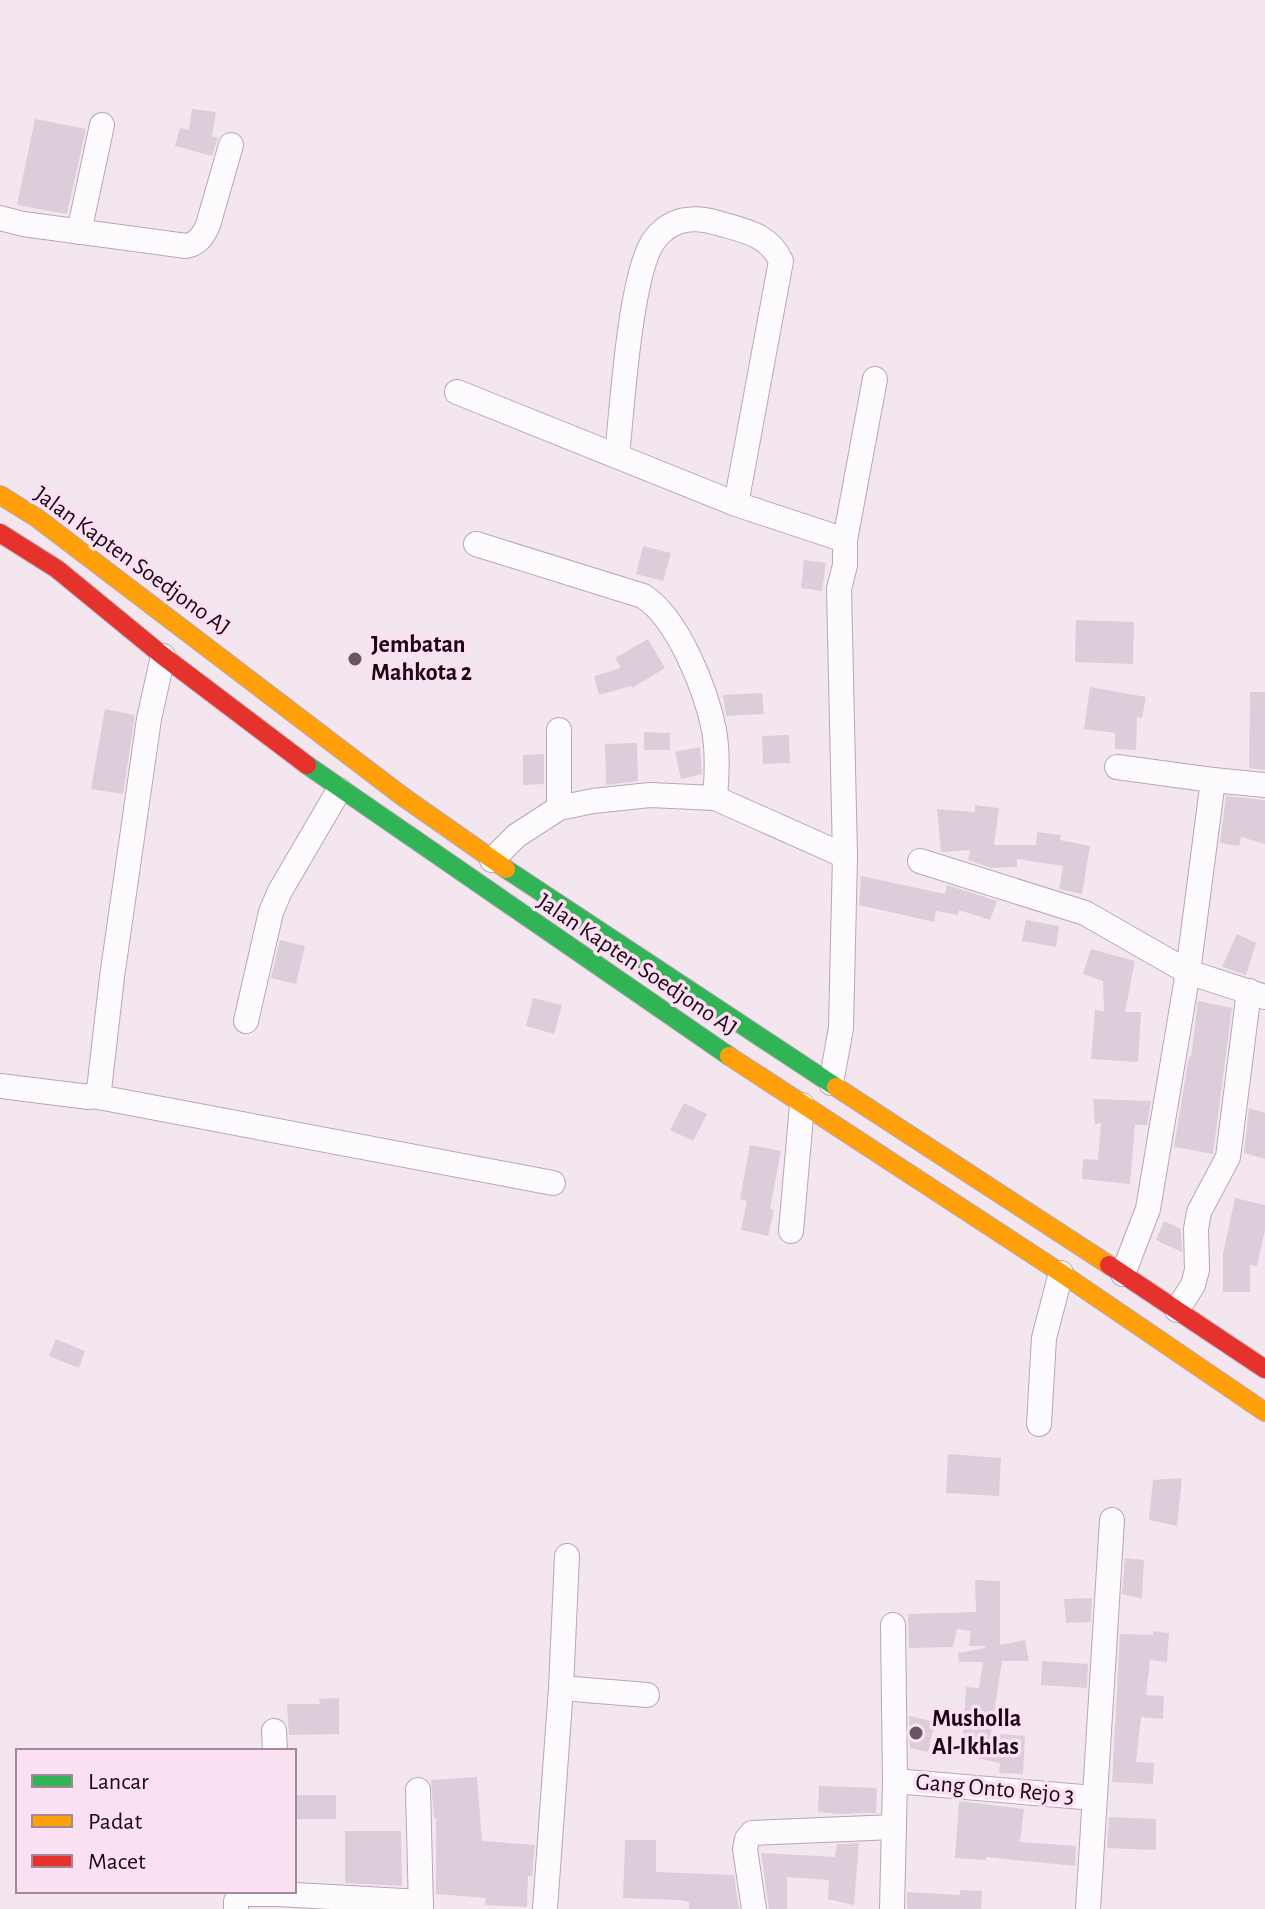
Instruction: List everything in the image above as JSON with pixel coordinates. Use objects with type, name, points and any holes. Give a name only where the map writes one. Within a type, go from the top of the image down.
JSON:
[{"type":"main road","name":"Jalan Kapten Soedjono AJ","points":[[0,495],[37,518],[365,768],[492,860],[671,982],[831,1083],[1265,1369]]},
{"type":"main road","name":"Jalan Kapten Soedjono AJ","points":[[0,533],[57,569],[163,656],[339,790],[768,1083],[1061,1273],[1265,1412]]},
{"type":"main road","points":[[768,1083],[785,1054]]},
{"type":"street","points":[[79,232],[102,125]]},
{"type":"street","points":[[0,218],[79,232],[192,245],[208,225],[231,145]]},
{"type":"street","points":[[617,456],[635,297],[647,251],[656,237],[684,218],[701,217],[758,235],[774,247],[781,261],[736,504]]},
{"type":"street","points":[[831,1083],[841,1028],[845,856],[839,589],[875,379]]},
{"type":"street","points":[[457,392],[736,504],[845,540]]},
{"type":"street","points":[[476,544],[643,596],[662,611],[698,679],[711,719],[716,754],[715,798]]},
{"type":"street","points":[[93,1096],[100,1086],[114,962],[149,719],[163,656]]},
{"type":"street","points":[[559,730],[559,808]]},
{"type":"street","points":[[1117,767],[1265,785]]},
{"type":"street","points":[[1123,1274],[1148,1209],[1188,972],[1213,780]]},
{"type":"street","points":[[246,1021],[271,912],[339,790]]},
{"type":"street","points":[[492,860],[516,836],[559,808],[650,795],[715,798],[845,856]]},
{"type":"street","points":[[920,861],[1085,913],[1188,972],[1257,994],[1228,1157],[1199,1212],[1196,1229],[1197,1270],[1193,1285],[1177,1310]]},
{"type":"street","points":[[0,1086],[93,1096],[553,1183]]},
{"type":"street","points":[[791,1231],[802,1105]]},
{"type":"street","points":[[1039,1424],[1044,1338],[1061,1273]]},
{"type":"street","points":[[1088,1909],[1112,1520]]},
{"type":"street","points":[[545,1909],[567,1556]]},
{"type":"street","points":[[892,1909],[895,1781],[893,1625]]},
{"type":"street","points":[[561,1688],[647,1695]]},
{"type":"street","name":"Gang Onto Rejo 3","points":[[895,1781],[1094,1798]]},
{"type":"street","points":[[290,1893],[421,1905],[418,1790]]},
{"type":"street","points":[[754,1909],[745,1849],[752,1833],[894,1827]]},
{"type":"street","points":[[236,1909],[236,1901],[242,1894],[260,1893]]},
{"type":"building","points":[[192,109],[216,112],[212,136],[218,138],[212,156],[175,146],[180,128],[189,130]]},
{"type":"building","points":[[35,119],[86,129],[67,214],[17,205]]},
{"type":"building","points":[[643,546],[671,553],[663,581],[636,574]]},
{"type":"building","points":[[804,560],[826,563],[822,591],[801,588]]},
{"type":"building","points":[[1076,620],[1134,622],[1133,664],[1075,662]]},
{"type":"building","points":[[648,639],[665,668],[632,688],[599,695],[594,676],[621,668],[615,658]]},
{"type":"building","points":[[1090,687],[1146,697],[1142,718],[1137,717],[1136,750],[1115,749],[1115,733],[1084,729]]},
{"type":"building","points":[[1250,692],[1265,692],[1265,770],[1249,768]]},
{"type":"building","points":[[762,693],[764,714],[726,716],[723,695]]},
{"type":"building","points":[[105,709],[135,715],[123,794],[91,789]]},
{"type":"building","points":[[644,732],[670,733],[670,750],[644,750]]},
{"type":"building","points":[[789,735],[790,763],[763,764],[762,736]]},
{"type":"building","points":[[637,743],[638,781],[606,785],[605,744]]},
{"type":"building","points":[[700,747],[702,774],[681,779],[675,752]]},
{"type":"building","points":[[544,754],[544,784],[523,785],[523,755]]},
{"type":"building","points":[[1226,796],[1265,800],[1265,844],[1241,837],[1239,846],[1220,843]]},
{"type":"building","points":[[975,805],[999,808],[994,845],[1036,845],[1037,832],[1061,835],[1060,840],[1090,846],[1082,894],[1059,889],[1063,866],[1017,859],[1017,867],[991,868],[968,860],[970,850],[941,852],[937,809],[975,812]]},
{"type":"building","points":[[861,876],[945,894],[947,885],[997,901],[990,920],[959,910],[958,915],[936,911],[934,922],[859,905]]},
{"type":"building","points":[[1026,920],[1059,926],[1056,947],[1022,941]]},
{"type":"building","points":[[1237,934],[1256,943],[1246,975],[1222,967]]},
{"type":"building","points":[[280,940],[305,946],[296,984],[271,978]]},
{"type":"building","points":[[1091,949],[1135,961],[1125,1012],[1141,1012],[1138,1062],[1091,1059],[1095,1010],[1104,1011],[1103,981],[1083,974]]},
{"type":"building","points":[[533,998],[562,1005],[554,1034],[526,1026]]},
{"type":"building","points":[[1198,1001],[1232,1008],[1213,1154],[1174,1147]]},
{"type":"building","points":[[1093,1099],[1151,1101],[1147,1125],[1135,1125],[1130,1184],[1082,1179],[1083,1159],[1098,1160],[1101,1123],[1095,1124]]},
{"type":"building","points":[[684,1103],[707,1114],[693,1141],[670,1130]]},
{"type":"building","points":[[1249,1108],[1265,1113],[1265,1159],[1244,1153]]},
{"type":"building","points":[[750,1145],[781,1151],[768,1236],[741,1230],[747,1201],[740,1199]]},
{"type":"building","points":[[1235,1198],[1265,1205],[1265,1230],[1257,1266],[1250,1265],[1250,1292],[1223,1292],[1223,1254]]},
{"type":"building","points":[[1164,1221],[1181,1229],[1182,1252],[1156,1240]]},
{"type":"building","points":[[56,1339],[85,1351],[79,1368],[49,1356]]},
{"type":"building","points":[[948,1454],[1001,1458],[999,1496],[946,1493]]},
{"type":"building","points":[[1182,1478],[1177,1526],[1149,1520],[1153,1480]]},
{"type":"building","points":[[1125,1558],[1144,1560],[1142,1599],[1122,1594]]},
{"type":"building","points":[[975,1580],[1000,1581],[1000,1645],[1025,1640],[1029,1661],[1002,1661],[991,1733],[1025,1736],[1023,1774],[999,1773],[1000,1763],[962,1755],[966,1687],[979,1688],[983,1662],[959,1662],[958,1653],[985,1646],[969,1646],[971,1631],[957,1629],[953,1647],[909,1648],[908,1614],[976,1612]]},
{"type":"building","points":[[1092,1598],[1091,1622],[1066,1623],[1064,1599]]},
{"type":"building","points":[[1153,1631],[1169,1633],[1167,1662],[1150,1660],[1146,1695],[1164,1696],[1163,1719],[1141,1717],[1136,1762],[1154,1763],[1153,1784],[1112,1782],[1120,1634],[1153,1635]]},
{"type":"building","points":[[1042,1661],[1088,1664],[1087,1688],[1041,1685]]},
{"type":"building","points":[[339,1698],[339,1734],[289,1735],[287,1704],[320,1704],[319,1699]]},
{"type":"building","name":"Musholla Al-Ikhlas","points":[[909,1716],[935,1722],[928,1752],[910,1748]]},
{"type":"building","points":[[477,1777],[482,1841],[535,1845],[532,1876],[528,1876],[527,1907],[485,1905],[486,1898],[436,1894],[436,1818],[431,1780]]},
{"type":"building","points":[[819,1786],[877,1788],[876,1813],[818,1812]]},
{"type":"building","points":[[297,1795],[336,1795],[336,1819],[297,1819]]},
{"type":"building","points":[[959,1801],[1024,1809],[1020,1842],[1076,1846],[1075,1866],[986,1857],[986,1860],[955,1858]]},
{"type":"building","points":[[1109,1817],[1156,1819],[1156,1850],[1107,1848]]},
{"type":"building","points":[[345,1831],[401,1831],[402,1886],[345,1883]]},
{"type":"building","points":[[625,1840],[656,1840],[656,1872],[734,1875],[739,1909],[689,1909],[689,1902],[680,1900],[623,1898]]},
{"type":"building","points":[[859,1843],[854,1905],[828,1899],[829,1880],[787,1877],[787,1909],[769,1909],[761,1853],[835,1857],[837,1844]]},
{"type":"building","points":[[960,1890],[982,1891],[981,1909],[907,1909],[907,1892],[960,1895]]},
{"type":"traffic: fast","points":[[307,765],[729,1056]]},
{"type":"traffic: fast","points":[[506,869],[836,1087]]},
{"type":"traffic: slow","points":[[0,495],[37,518],[402,796],[506,869]]},
{"type":"traffic: slow","points":[[729,1056],[1061,1273],[1265,1412]]},
{"type":"traffic: slow","points":[[836,1087],[1109,1265]]},
{"type":"traffic: jam","points":[[0,533],[57,569],[163,656],[307,765]]},
{"type":"traffic: jam","points":[[1109,1265],[1265,1369]]},
{"type":"place","name":"Jembatan Mahkota 2","points":[[355,659]]},
{"type":"place","name":"Musholla Al-Ikhlas","points":[[916,1733]]}]
